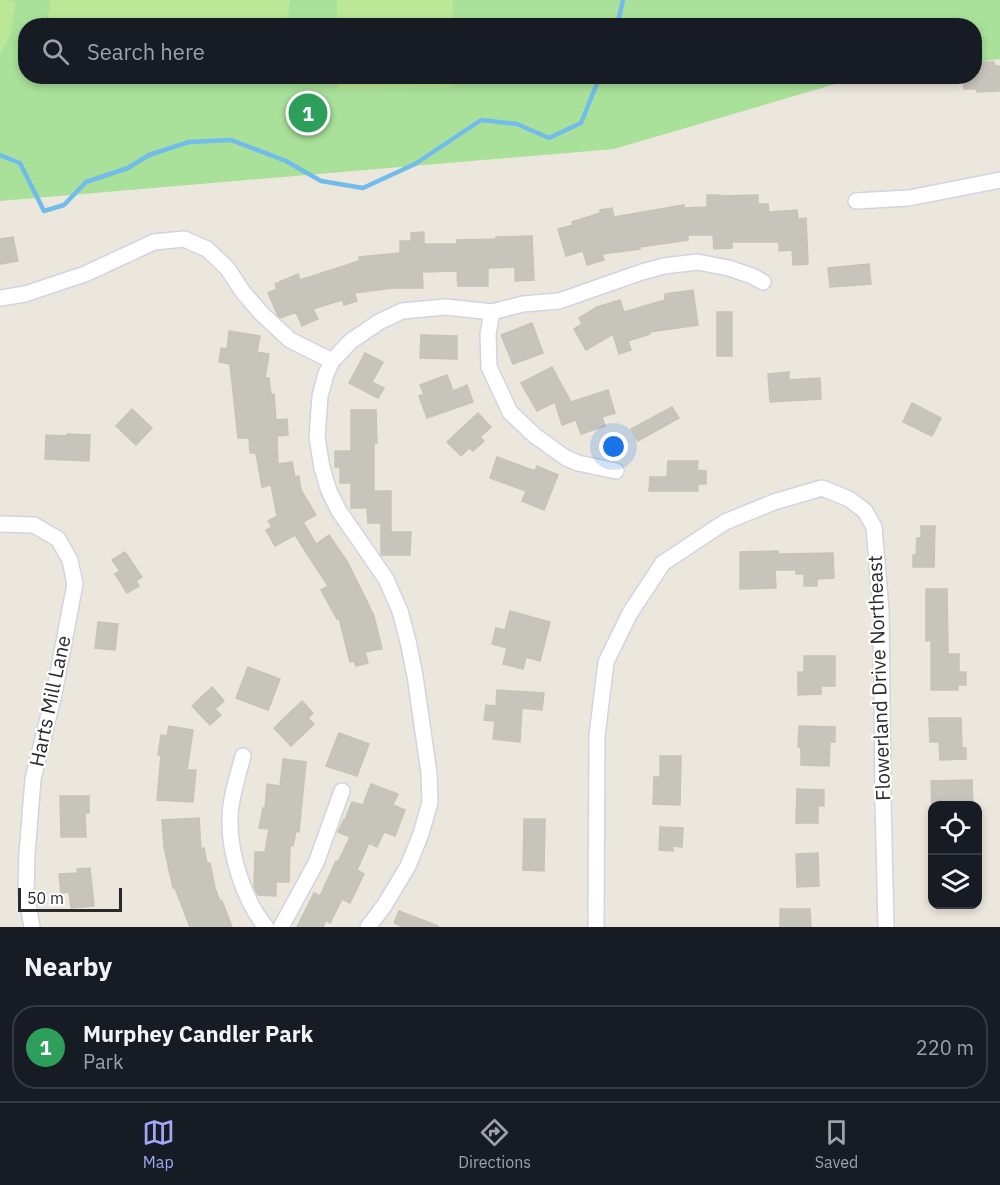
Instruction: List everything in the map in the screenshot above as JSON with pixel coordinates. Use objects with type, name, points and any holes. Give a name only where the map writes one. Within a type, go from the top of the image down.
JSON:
[{"type":"street","points":[[856,201],[909,198],[1000,180]]},
{"type":"street","points":[[0,298],[25,294],[85,274],[154,242],[184,239],[207,249],[227,268],[261,313],[290,340],[332,362]]},
{"type":"street","points":[[368,927],[384,906],[408,866],[422,834],[430,802],[429,772],[415,676],[400,611],[386,579],[339,512],[322,468],[317,437],[320,396],[332,362],[351,341],[402,311],[446,307],[492,312],[523,304],[559,301],[642,272],[664,266],[697,262],[729,268],[763,282]]},
{"type":"street","points":[[492,312],[488,334],[489,367],[510,412],[534,435],[566,458],[578,463],[616,471]]},
{"type":"street","name":"Flowerland Drive Northeast","points":[[596,927],[597,736],[606,662],[630,613],[663,562],[725,522],[774,502],[822,488],[849,499],[865,511],[874,527],[881,610],[886,927]]},
{"type":"street","name":"Harts Mill Lane","points":[[0,524],[34,525],[58,539],[70,560],[75,584],[54,694],[33,779],[26,893],[32,927]]},
{"type":"street","points":[[243,756],[234,790],[230,819],[232,849],[241,882],[258,918],[266,927]]},
{"type":"street","points":[[280,927],[316,863],[342,791]]},
{"type":"green space","points":[[0,0],[1000,0],[1000,59],[982,61],[982,18],[18,18],[18,84],[835,84],[614,149],[0,201]]},
{"type":"green space","points":[[0,0],[10,0],[16,3],[10,36],[0,54]]},
{"type":"green space","points":[[51,0],[290,0],[288,18],[48,18]]},
{"type":"green space","points":[[337,0],[453,0],[453,18],[337,18]]},
{"type":"green space","points":[[338,84],[454,84],[454,87],[338,90]]},
{"type":"building","points":[[982,62],[994,62],[995,66],[1000,66],[1000,91],[977,92],[977,89],[964,89],[964,84],[982,84]]},
{"type":"building","points":[[707,195],[758,195],[758,204],[768,204],[769,212],[797,210],[798,219],[806,218],[808,264],[793,265],[792,250],[779,251],[779,242],[732,242],[732,248],[714,249],[713,235],[688,235],[688,240],[602,254],[604,260],[587,265],[583,251],[566,256],[558,229],[573,225],[572,222],[600,213],[600,210],[612,208],[614,217],[684,205],[684,208],[707,207]]},
{"type":"building","points":[[424,232],[424,244],[457,244],[457,240],[532,236],[534,280],[515,281],[515,267],[488,268],[488,286],[458,286],[457,271],[422,272],[423,288],[393,288],[354,293],[357,301],[344,305],[342,300],[313,309],[318,319],[302,326],[296,312],[281,318],[278,316],[268,293],[277,289],[275,284],[298,274],[300,280],[359,261],[359,257],[400,253],[400,241],[411,241],[411,233]]},
{"type":"building","points":[[13,237],[18,261],[0,264],[0,239]]},
{"type":"building","points":[[869,264],[871,284],[830,287],[828,268]]},
{"type":"building","points":[[693,290],[698,325],[649,332],[650,334],[628,341],[631,350],[619,354],[613,334],[586,350],[574,329],[582,324],[579,318],[597,307],[620,300],[624,312],[665,300],[665,294]]},
{"type":"building","points":[[717,312],[732,312],[732,356],[717,356]]},
{"type":"building","points":[[532,323],[543,353],[513,364],[501,335]]},
{"type":"building","points":[[229,331],[260,336],[257,352],[269,354],[265,378],[269,378],[271,395],[274,394],[276,420],[287,419],[288,435],[277,436],[278,464],[292,462],[295,477],[299,476],[301,490],[316,515],[303,522],[316,544],[329,535],[348,563],[374,616],[382,649],[365,652],[368,663],[356,666],[354,661],[350,662],[339,618],[337,619],[321,590],[328,586],[295,535],[275,546],[266,530],[272,527],[268,521],[277,516],[271,485],[262,487],[256,453],[250,453],[249,438],[238,438],[230,364],[219,362],[221,348],[227,349]]},
{"type":"building","points":[[421,335],[457,336],[457,359],[420,358]]},
{"type":"building","points":[[365,353],[383,362],[372,382],[384,388],[378,398],[349,383]]},
{"type":"building","points":[[552,367],[571,402],[608,390],[615,413],[602,417],[605,426],[581,434],[576,420],[562,425],[555,402],[537,411],[521,383]]},
{"type":"building","points":[[789,372],[789,380],[820,378],[821,399],[770,402],[768,374]]},
{"type":"building","points":[[447,375],[453,391],[467,385],[473,402],[427,418],[419,396],[424,394],[420,385]]},
{"type":"building","points":[[912,403],[941,418],[932,436],[903,422]]},
{"type":"building","points":[[672,407],[679,418],[638,441],[631,429]]},
{"type":"building","points":[[132,409],[152,428],[136,445],[116,426]]},
{"type":"building","points":[[351,410],[376,410],[377,443],[374,443],[374,491],[391,491],[391,532],[411,532],[410,555],[381,555],[381,523],[368,523],[367,508],[351,508],[351,483],[340,483],[340,467],[335,467],[335,451],[351,451]]},
{"type":"building","points":[[478,413],[491,427],[480,437],[484,441],[473,451],[469,448],[461,456],[447,442]]},
{"type":"building","points":[[67,434],[90,435],[89,461],[45,459],[46,435],[67,436]]},
{"type":"building","points":[[497,457],[535,471],[537,466],[558,475],[544,510],[522,501],[526,491],[490,478]]},
{"type":"building","points":[[668,461],[698,461],[697,470],[706,471],[706,484],[698,484],[698,491],[649,491],[650,477],[667,477]]},
{"type":"building","points":[[921,526],[935,526],[934,567],[913,567],[917,538],[921,538]]},
{"type":"building","points":[[778,551],[778,554],[833,553],[834,578],[817,579],[817,586],[804,586],[804,574],[796,574],[796,570],[775,570],[776,588],[740,589],[740,552]]},
{"type":"building","points":[[125,552],[142,577],[136,581],[139,586],[127,593],[115,574],[120,571],[112,560]]},
{"type":"building","points":[[926,589],[947,589],[948,654],[959,654],[959,672],[966,672],[966,685],[958,685],[958,690],[931,690],[931,640],[926,641]]},
{"type":"building","points":[[510,611],[550,622],[540,661],[526,657],[523,669],[503,664],[507,648],[492,644],[496,628],[505,630]]},
{"type":"building","points":[[98,622],[118,624],[115,650],[95,648]]},
{"type":"building","points":[[804,656],[835,656],[835,686],[821,686],[821,694],[798,695],[798,672],[804,672]]},
{"type":"building","points":[[248,667],[280,679],[268,710],[236,698]]},
{"type":"building","points":[[212,687],[224,701],[215,709],[221,715],[210,725],[192,706]]},
{"type":"building","points":[[497,690],[544,693],[542,710],[522,708],[520,742],[493,739],[495,721],[484,720],[486,705],[496,706]]},
{"type":"building","points":[[302,701],[313,713],[308,718],[314,724],[291,746],[274,728]]},
{"type":"building","points":[[929,718],[961,718],[962,748],[966,748],[966,759],[940,760],[939,742],[930,742]]},
{"type":"building","points":[[169,726],[193,730],[187,770],[196,770],[193,802],[157,800],[161,735],[167,736]]},
{"type":"building","points":[[799,726],[835,727],[835,742],[830,742],[829,766],[801,765],[801,747],[798,747]]},
{"type":"building","points":[[339,733],[369,744],[357,776],[326,766]]},
{"type":"building","points":[[660,756],[681,756],[680,805],[653,804],[654,777],[660,777]]},
{"type":"building","points":[[283,759],[306,762],[299,832],[296,831],[293,846],[290,846],[289,882],[276,882],[276,896],[258,895],[254,887],[255,852],[265,852],[269,829],[259,828],[263,808],[265,808],[267,784],[280,786]]},
{"type":"building","points":[[972,780],[973,801],[932,801],[931,781]]},
{"type":"building","points":[[371,784],[398,794],[393,805],[405,810],[395,836],[384,832],[377,847],[369,843],[357,870],[364,874],[350,903],[342,899],[330,923],[326,920],[323,927],[297,927],[314,893],[320,896],[350,837],[338,832],[352,802],[363,805]]},
{"type":"building","points":[[797,789],[824,790],[824,806],[818,806],[818,823],[796,823]]},
{"type":"building","points":[[60,796],[89,796],[89,813],[85,813],[86,837],[61,837]]},
{"type":"building","points":[[199,818],[201,849],[204,848],[207,863],[210,863],[215,888],[232,927],[190,927],[175,888],[173,888],[164,847],[162,820]]},
{"type":"building","points":[[524,819],[545,819],[544,871],[523,870]]},
{"type":"building","points":[[660,827],[683,828],[682,847],[673,846],[673,851],[659,850]]},
{"type":"building","points":[[818,853],[819,886],[797,887],[796,854]]},
{"type":"building","points":[[90,868],[94,906],[71,908],[69,892],[61,893],[59,874],[78,873],[77,869]]},
{"type":"building","points":[[780,909],[810,909],[811,927],[780,927]]},
{"type":"building","points":[[399,911],[438,927],[403,927],[394,923]]},
{"type":"waterway","points":[[619,18],[623,0]]},
{"type":"waterway","points":[[0,155],[20,163],[44,211],[64,205],[86,182],[128,168],[149,155],[189,142],[231,140],[286,161],[321,181],[363,188],[415,164],[481,120],[517,124],[549,138],[581,123],[597,84]]},
{"type":"place","name":"Murphey Candler Park","points":[[308,113]]}]
